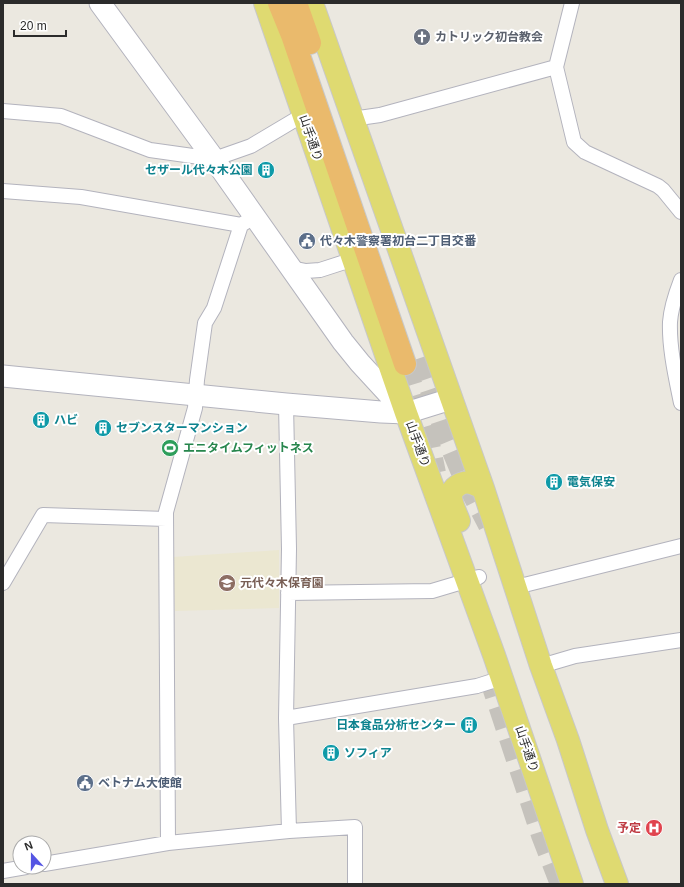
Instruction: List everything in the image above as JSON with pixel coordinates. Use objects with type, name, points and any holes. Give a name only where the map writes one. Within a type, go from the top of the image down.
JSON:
[{"type":"highway","points":[[279,3],[413,361],[296,3]]},
{"type":"main road","name":"山手通り","points":[[265,3],[406,413],[473,579],[494,656],[572,884]]},
{"type":"main road","points":[[312,3],[483,488],[541,666],[617,884]]},
{"type":"main road","points":[[473,579],[451,494],[454,488],[460,484],[472,483],[483,488]]},
{"type":"main road","points":[[574,759],[584,833],[602,884]]},
{"type":"street","points":[[100,3],[214,159],[248,221],[291,268],[360,363],[406,413]]},
{"type":"street","points":[[572,3],[556,67],[574,142],[584,152],[658,186],[681,212]]},
{"type":"street","points":[[352,119],[380,116],[556,67]]},
{"type":"street","points":[[3,111],[61,116],[150,150],[214,159],[251,146],[303,115]]},
{"type":"street","points":[[3,191],[81,197],[248,221]]},
{"type":"street","points":[[168,843],[166,512],[195,408],[196,380],[205,323],[214,308],[248,221]]},
{"type":"street","points":[[291,268],[306,271],[320,270],[354,259]]},
{"type":"street","points":[[681,280],[676,292],[670,322],[673,365],[681,403]]},
{"type":"street","points":[[3,376],[286,404],[406,413],[451,399]]},
{"type":"street","points":[[286,404],[289,549],[286,718],[289,831]]},
{"type":"street","points":[[3,583],[43,515],[166,519]]},
{"type":"street","points":[[516,587],[681,546]]},
{"type":"street","points":[[288,593],[432,591],[473,579]]},
{"type":"street","points":[[541,666],[575,656],[681,640]]},
{"type":"street","points":[[286,718],[477,686],[502,678]]},
{"type":"street","points":[[52,863],[168,843],[355,826],[355,884]]},
{"type":"shaded area","name":"元代々木保育園","points":[[279,550],[279,608],[175,611],[173,557]]},
{"type":"tunnel","points":[[420,358],[447,437],[463,475],[489,525]]},
{"type":"tunnel","points":[[405,364],[428,439],[435,473]]},
{"type":"tunnel","points":[[489,675],[542,835],[561,884]]},
{"type":"place","name":"カトリック初台教会","points":[[422,37]]},
{"type":"place","name":"セザール代々木公園","points":[[266,170]]},
{"type":"place","name":"代々木警察署初台二丁目交番","points":[[307,241]]},
{"type":"place","name":"ハビ","points":[[41,420]]},
{"type":"place","name":"セブンスターマンション","points":[[103,428]]},
{"type":"place","name":"エニタイムフィットネス","points":[[170,448]]},
{"type":"place","name":"電気保安","points":[[554,482]]},
{"type":"place","name":"元代々木保育園","points":[[227,583]]},
{"type":"place","name":"日本食品分析センター","points":[[469,725]]},
{"type":"place","name":"ソフィア","points":[[331,753]]},
{"type":"place","name":"ベトナム大使館","points":[[85,783]]},
{"type":"place","name":"予定","points":[[654,828]]}]
